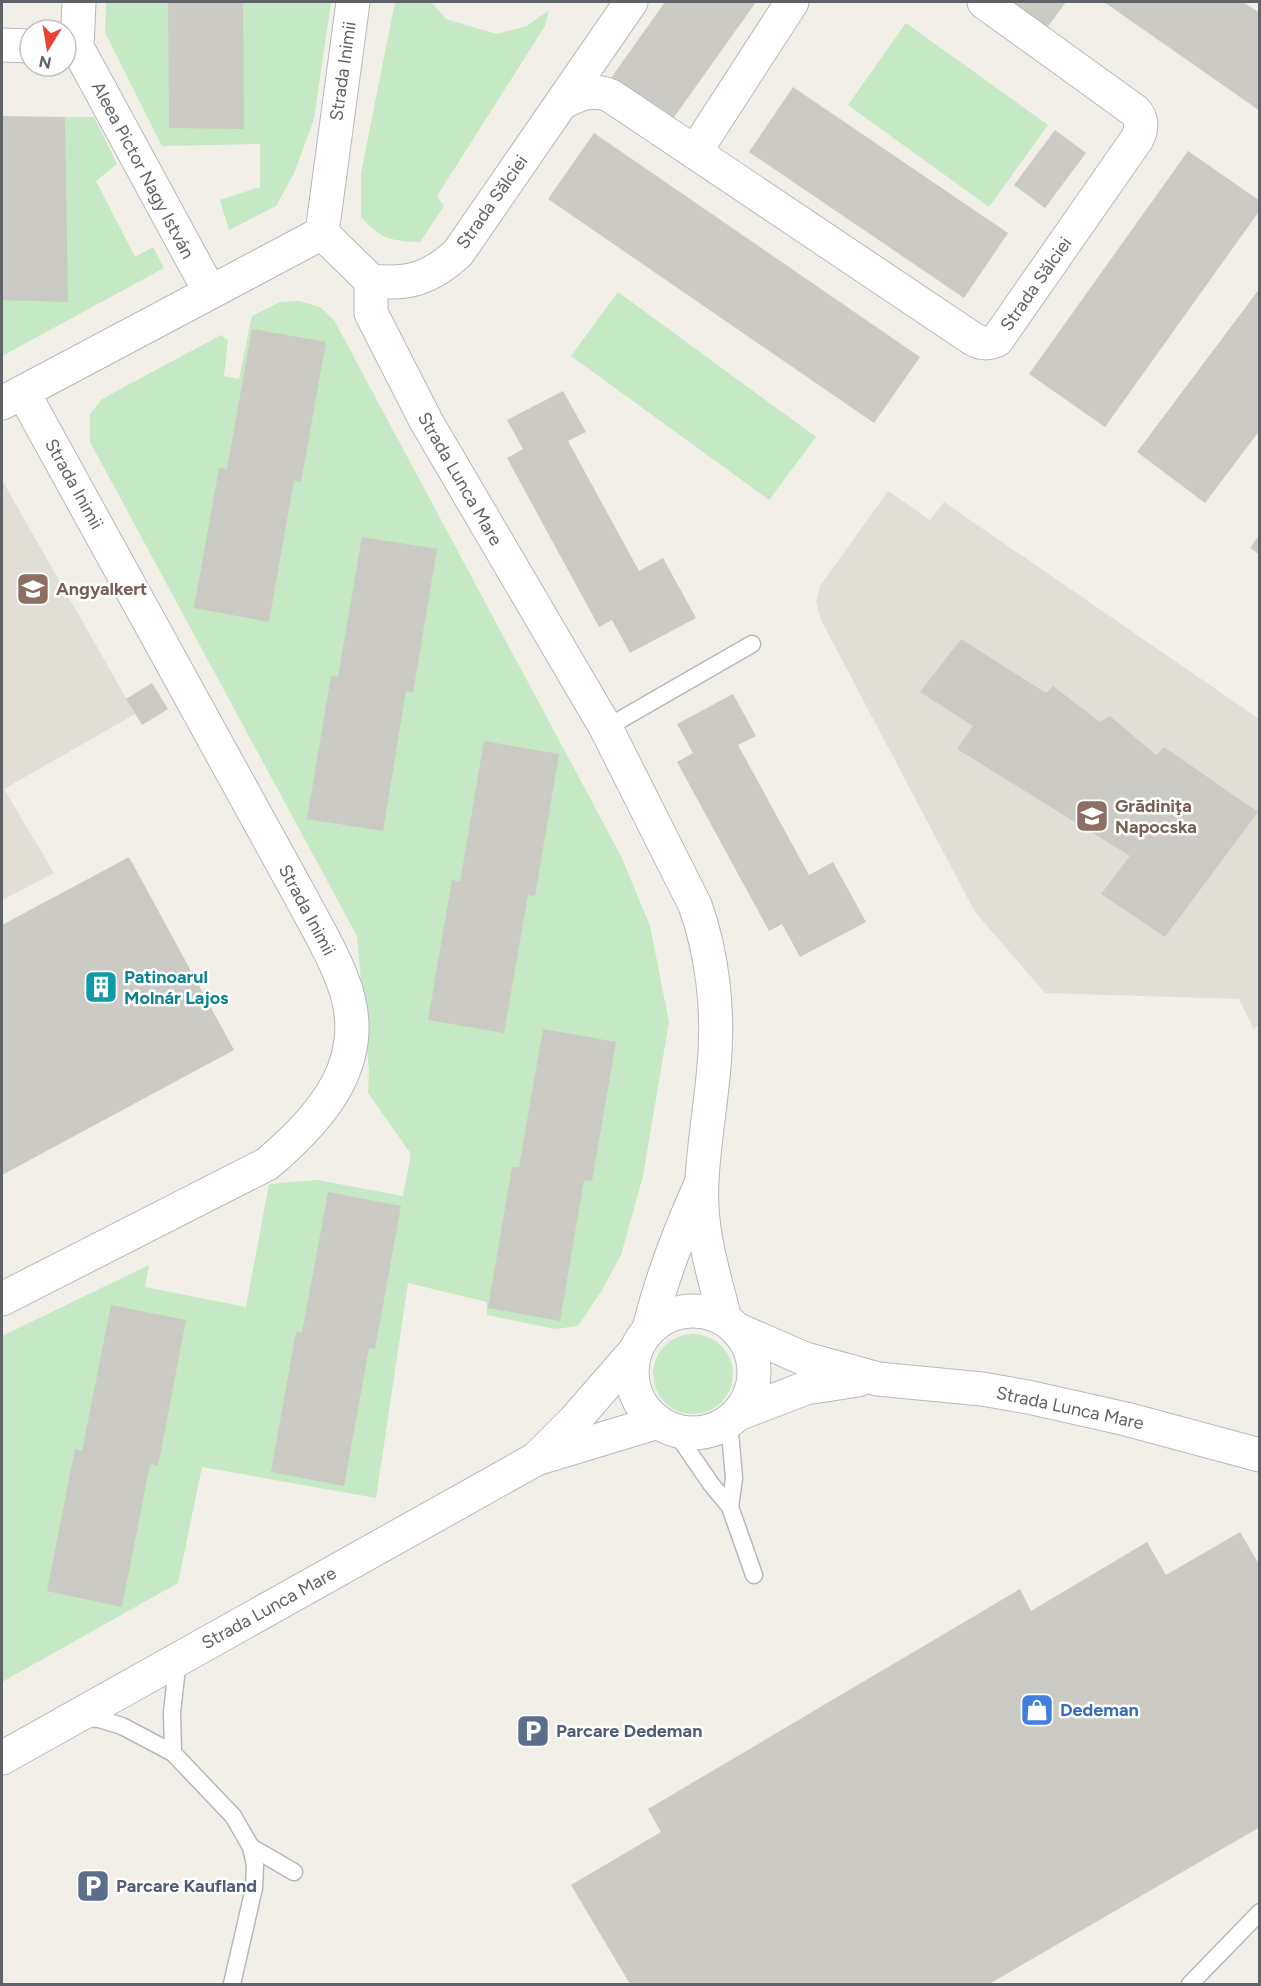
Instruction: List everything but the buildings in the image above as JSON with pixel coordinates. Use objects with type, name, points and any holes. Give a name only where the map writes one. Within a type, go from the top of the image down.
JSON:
[{"type":"street","name":"Aleea Pictor Nagy István","points":[[76,18],[79,2]]},
{"type":"street","name":"Strada Inimii","points":[[2,1299],[267,1164],[309,1125],[336,1091],[344,1073],[352,1039],[352,1018],[348,997],[333,960],[261,823],[12,397],[322,233],[352,2]]},
{"type":"street","name":"Strada Sălciei","points":[[371,281],[396,284],[425,276],[444,266],[458,253],[631,2]]},
{"type":"street","points":[[695,152],[792,2]]},
{"type":"street","name":"Strada Sălciei","points":[[562,103],[587,91],[600,91],[610,96],[973,339],[985,344],[997,340],[1137,139],[1141,127],[1136,111],[984,2]]},
{"type":"street","points":[[2,45],[18,46]]},
{"type":"street","name":"Aleea Pictor Nagy István","points":[[78,59],[210,292]]},
{"type":"street","points":[[322,233],[371,281]]},
{"type":"street","name":"Strada Lunca Mare","points":[[371,281],[371,313],[417,403],[606,728],[695,904],[705,932],[715,1012],[714,1064],[702,1182],[705,1243],[730,1324],[805,1359],[878,1378],[982,1389],[1028,1397],[1126,1419],[1260,1455]]},
{"type":"street","name":"Strada Lunca Mare","points":[[536,1459],[574,1421],[642,1340],[683,1223],[702,1182]]},
{"type":"street","points":[[686,1311],[711,1314],[730,1324],[748,1346],[754,1371],[749,1397],[734,1418],[718,1428],[701,1433],[666,1426],[644,1410],[635,1394],[632,1377],[642,1340],[669,1316],[686,1311]]},
{"type":"street","name":"Strada Lunca Mare","points":[[734,1418],[772,1399],[806,1388],[828,1383],[878,1378]]},
{"type":"street","name":"Strada Lunca Mare","points":[[2,1758],[536,1459],[666,1426]]},
{"type":"lane","points":[[606,728],[752,644]]},
{"type":"lane","points":[[730,1507],[734,1478],[734,1418]]},
{"type":"lane","points":[[666,1426],[730,1507],[754,1575]]},
{"type":"lane","points":[[173,1753],[172,1712],[178,1659]]},
{"type":"lane","points":[[74,1718],[99,1719],[122,1726],[141,1734],[173,1753],[209,1788],[233,1816],[251,1847],[255,1866],[254,1888],[231,1984]]},
{"type":"lane","points":[[251,1847],[294,1872]]},
{"type":"lane","points":[[1190,1984],[1260,1912]]},
{"type":"shaded area","name":"Angyalkert","points":[[2,480],[135,714],[4,789],[54,873],[2,900]]},
{"type":"shaded area","name":"Grădiniţa Napocska","points":[[888,491],[930,520],[944,502],[1259,719],[1260,1023],[1254,1029],[1239,999],[1045,993],[975,912],[821,620],[816,602],[820,586]]},
{"type":"green space","points":[[106,2],[331,2],[314,119],[295,171],[276,206],[229,230],[220,200],[260,187],[260,144],[162,146],[105,32]]},
{"type":"green space","points":[[395,2],[431,2],[446,19],[496,34],[527,26],[549,10],[545,26],[437,196],[444,206],[420,242],[401,241],[387,237],[361,217],[361,173]]},
{"type":"green space","points":[[906,23],[1048,125],[989,207],[848,105]]},
{"type":"green space","points":[[2,117],[94,117],[117,164],[96,181],[135,257],[153,247],[164,268],[2,356]]},
{"type":"green space","points":[[618,292],[816,437],[769,500],[571,356]]},
{"type":"green space","points":[[299,301],[320,307],[334,320],[621,856],[650,926],[669,1022],[643,1176],[621,1255],[602,1290],[578,1326],[555,1329],[487,1315],[487,1302],[408,1283],[376,1498],[202,1467],[178,1583],[2,1682],[2,1336],[149,1265],[145,1287],[246,1307],[269,1184],[317,1180],[403,1196],[411,1154],[368,1093],[369,1072],[357,936],[90,442],[90,414],[102,399],[221,335],[228,340],[224,376],[239,379],[252,316],[280,302]]},
{"type":"green space","points":[[693,1334],[708,1337],[721,1346],[730,1359],[733,1374],[730,1389],[721,1402],[708,1411],[693,1414],[678,1411],[665,1402],[656,1389],[653,1374],[656,1359],[665,1346],[678,1337]]},
{"type":"place","name":"Angyalkert","points":[[33,589]]},
{"type":"place","name":"Grădiniţa Napocska","points":[[1092,816]]},
{"type":"place","name":"Patinoarul Molnár Lajos","points":[[101,987]]},
{"type":"place","name":"Dedeman","points":[[1037,1710]]},
{"type":"place","name":"Parcare Dedeman","points":[[533,1731]]},
{"type":"place","name":"Parcare Kaufland","points":[[93,1886]]}]
